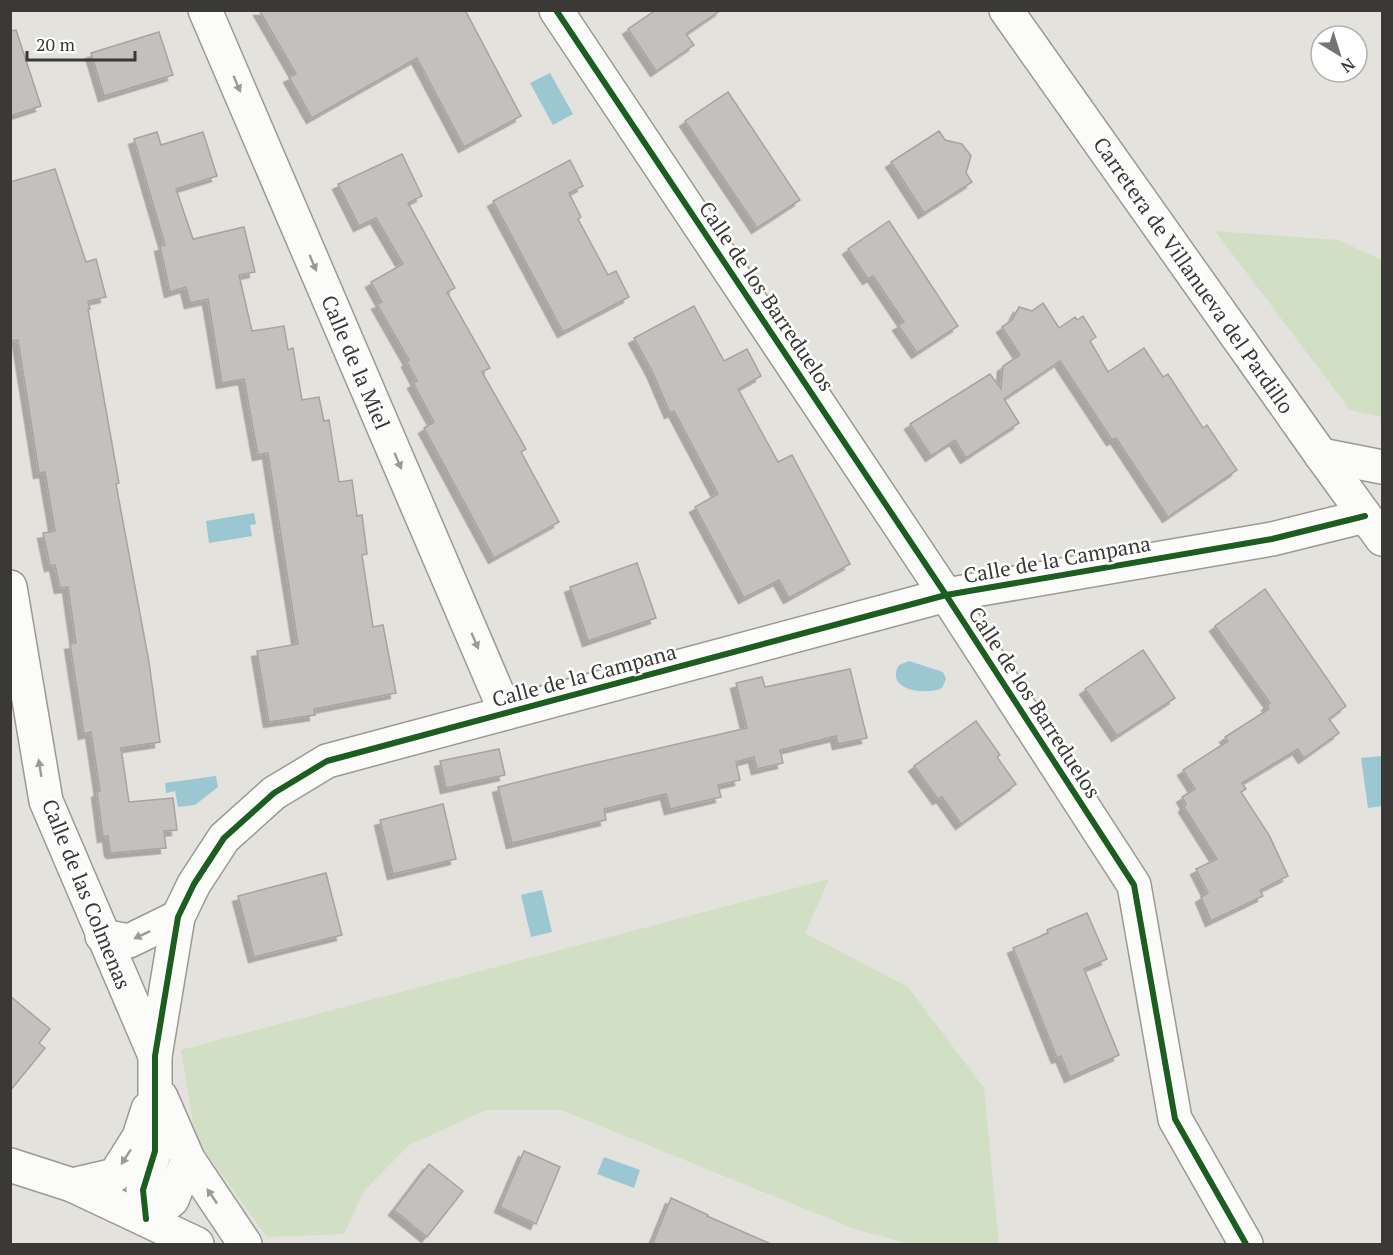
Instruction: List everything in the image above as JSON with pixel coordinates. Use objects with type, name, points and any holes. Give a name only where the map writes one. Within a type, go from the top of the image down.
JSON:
[{"type":"street","name":"Calle de la Miel","points":[[205,10],[506,713]]},
{"type":"street","name":"Calle de los Barreduelos","points":[[556,10],[946,595],[1134,885],[1175,1119],[1246,1245]]},
{"type":"street","name":"Carretera de Villanueva del Pardillo","points":[[1006,10],[1321,455],[1377,529]]},
{"type":"street","points":[[1321,455],[1383,466]]},
{"type":"street","name":"Calle de la Campana","points":[[72,1185],[115,1175],[139,1137],[155,1070],[178,917],[194,884],[224,838],[274,793],[327,761],[946,595],[1272,538],[1377,529]]},
{"type":"street","name":"Calle de las Colmenas","points":[[10,586],[46,801],[155,1070]]},
{"type":"street","points":[[102,936],[129,940],[178,917]]},
{"type":"street","name":"Calle de la Campana","points":[[146,1219],[144,1190],[155,1151],[155,1070]]},
{"type":"street","points":[[155,1070],[188,1159],[244,1245]]},
{"type":"street","points":[[146,1219],[172,1200],[188,1159]]},
{"type":"street","points":[[10,1165],[72,1185],[197,1245]]},
{"type":"green space","points":[[1215,231],[1338,240],[1382,260],[1382,417],[1350,410]]},
{"type":"green space","points":[[829,879],[805,933],[908,987],[984,1088],[999,1244],[911,1244],[855,1229],[561,1110],[486,1110],[409,1145],[364,1191],[344,1234],[267,1237],[195,1137],[181,1050]]},
{"type":"water","points":[[550,73],[573,114],[553,125],[530,83]]},
{"type":"water","points":[[254,513],[256,524],[250,525],[252,536],[209,543],[206,521]]},
{"type":"water","points":[[909,661],[943,672],[946,679],[942,688],[917,691],[902,685],[897,680],[896,673],[899,665]]},
{"type":"water","points":[[1382,756],[1382,806],[1368,808],[1361,758]]},
{"type":"water","points":[[216,776],[218,787],[195,805],[178,807],[175,791],[166,793],[165,783]]},
{"type":"water","points":[[542,890],[552,932],[531,937],[521,895]]},
{"type":"water","points":[[604,1157],[640,1170],[634,1188],[597,1174]]},
{"type":"building","points":[[259,10],[465,10],[521,116],[464,147],[417,58],[312,118],[289,77],[296,74]]},
{"type":"building","points":[[656,10],[721,10],[686,34],[694,45],[656,71],[628,29]]},
{"type":"building","points":[[16,30],[41,106],[10,116],[10,31]]},
{"type":"building","points":[[159,32],[173,75],[104,96],[91,53]]},
{"type":"building","points":[[728,92],[800,200],[757,228],[685,121]]},
{"type":"building","points":[[939,131],[945,140],[962,144],[971,156],[966,173],[972,182],[924,213],[891,162]]},
{"type":"building","points":[[157,132],[161,145],[203,132],[217,176],[176,189],[193,239],[244,227],[255,272],[239,275],[252,331],[284,326],[288,350],[293,348],[302,400],[319,397],[324,421],[329,420],[339,482],[352,480],[357,516],[362,515],[367,554],[362,555],[373,627],[383,625],[396,693],[314,709],[315,715],[269,722],[257,651],[298,644],[268,453],[258,455],[244,379],[222,383],[208,299],[190,303],[186,287],[170,292],[160,246],[165,245],[134,139]]},
{"type":"building","points":[[402,154],[422,196],[408,203],[455,288],[447,292],[490,368],[482,372],[526,449],[521,452],[559,522],[494,558],[424,428],[434,422],[413,383],[417,381],[407,362],[409,360],[377,304],[382,302],[371,282],[403,264],[376,218],[359,226],[338,184]]},
{"type":"building","points":[[570,160],[583,186],[569,193],[581,217],[578,219],[608,275],[616,271],[629,297],[563,332],[493,201]]},
{"type":"building","points":[[55,169],[86,262],[96,259],[106,297],[88,301],[90,309],[88,309],[119,483],[116,484],[149,662],[160,742],[121,748],[129,802],[173,798],[177,830],[164,831],[166,848],[112,853],[108,836],[103,837],[97,792],[100,791],[91,732],[84,734],[70,644],[76,643],[68,587],[60,588],[55,565],[50,566],[43,533],[55,531],[45,472],[39,473],[18,340],[10,341],[10,182]]},
{"type":"building","points":[[889,221],[958,326],[917,353],[898,325],[904,322],[873,276],[868,279],[848,249]]},
{"type":"building","points":[[1043,303],[1059,328],[1075,317],[1077,320],[1083,316],[1096,337],[1090,341],[1108,372],[1144,348],[1163,377],[1168,374],[1203,428],[1207,425],[1237,470],[1168,517],[1116,438],[1112,440],[1060,361],[1004,399],[1019,423],[966,458],[955,440],[931,456],[910,424],[990,374],[1001,389],[1003,366],[1020,355],[1002,327],[1012,320],[1019,307],[1032,311]]},
{"type":"building","points":[[694,306],[724,361],[747,349],[761,376],[738,389],[778,462],[792,455],[850,564],[789,598],[779,580],[744,598],[695,507],[718,494],[674,411],[670,413],[652,371],[634,338]]},
{"type":"building","points":[[637,563],[656,618],[588,641],[570,587]]},
{"type":"building","points":[[1265,589],[1346,706],[1329,719],[1339,733],[1304,758],[1298,749],[1242,783],[1246,789],[1241,792],[1269,835],[1288,876],[1260,890],[1263,896],[1211,921],[1201,897],[1208,893],[1196,869],[1217,859],[1184,807],[1186,804],[1182,797],[1195,789],[1183,770],[1228,741],[1225,737],[1269,709],[1267,705],[1270,703],[1215,626]]},
{"type":"building","points":[[1143,650],[1175,698],[1117,736],[1085,689]]},
{"type":"building","points":[[850,669],[867,738],[838,744],[836,736],[780,750],[783,763],[757,769],[754,757],[736,762],[740,780],[718,785],[721,797],[670,809],[666,794],[604,809],[606,820],[512,843],[498,787],[747,728],[736,683],[762,677],[765,687]]},
{"type":"building","points":[[976,721],[1000,755],[997,757],[1016,784],[961,824],[942,797],[938,799],[914,766]]},
{"type":"building","points":[[499,749],[505,775],[446,788],[440,761]]},
{"type":"building","points":[[443,804],[456,859],[393,874],[380,820]]},
{"type":"building","points":[[326,873],[342,935],[254,957],[238,896]]},
{"type":"building","points":[[1087,913],[1107,959],[1084,969],[1119,1055],[1070,1077],[1061,1056],[1057,1058],[1013,948]]},
{"type":"building","points":[[10,996],[50,1029],[39,1043],[45,1048],[10,1091]]},
{"type":"building","points":[[524,1151],[560,1167],[536,1224],[500,1207]]},
{"type":"building","points":[[429,1164],[463,1191],[427,1237],[394,1210]]},
{"type":"building","points":[[671,1198],[707,1216],[773,1245],[652,1245]]},
{"type":"cycle path","points":[[556,10],[946,595],[1134,885],[1175,1119],[1246,1244]]},
{"type":"cycle path","points":[[146,1219],[143,1190],[155,1151],[155,1056],[178,917],[194,884],[224,838],[274,793],[327,761],[946,595],[1272,539],[1365,516]]}]
